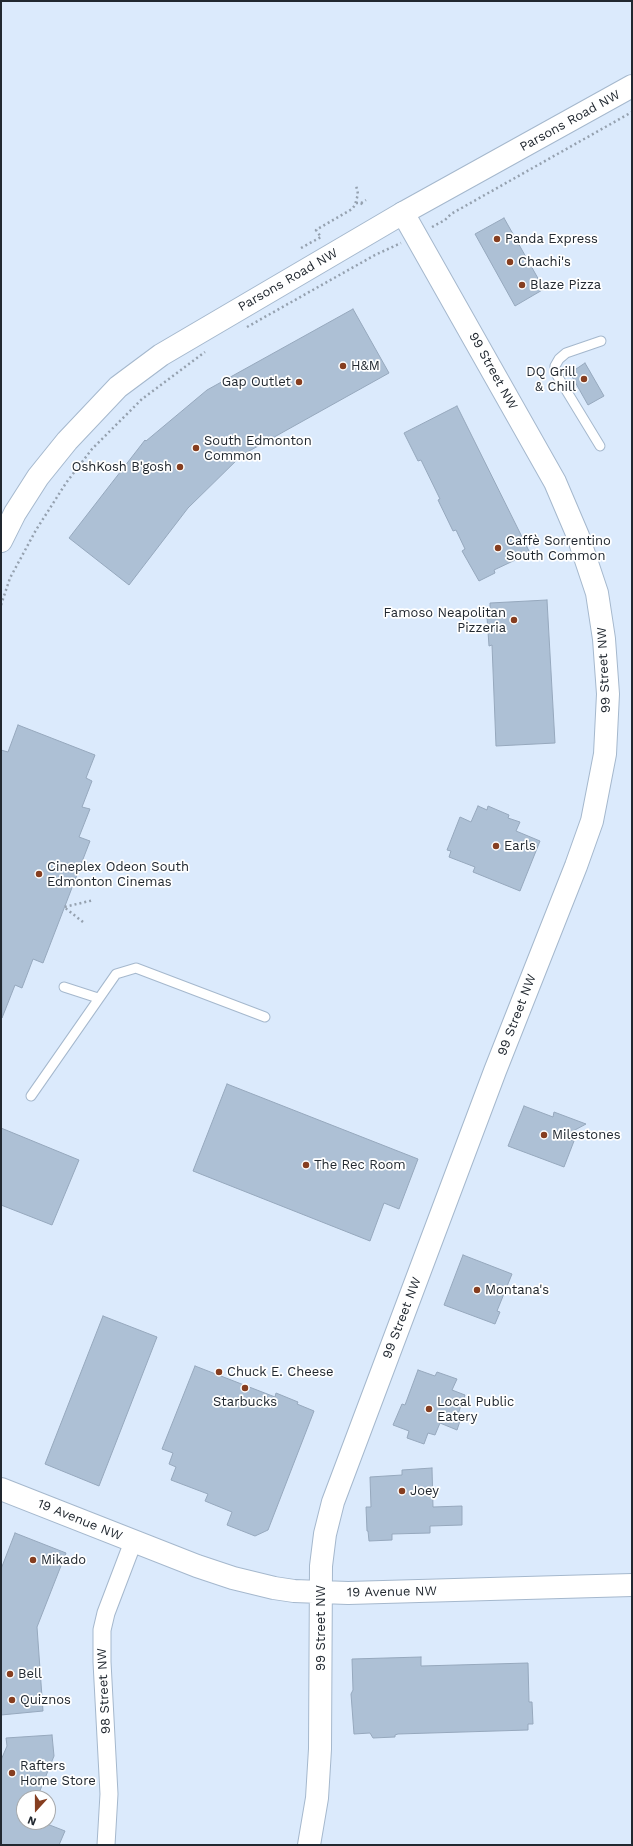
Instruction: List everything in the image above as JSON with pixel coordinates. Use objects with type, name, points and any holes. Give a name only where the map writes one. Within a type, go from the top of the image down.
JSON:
[{"type":"street","name":"Parsons Road NW","points":[[1,541],[15,513],[38,478],[87,418],[118,387],[174,347],[402,213],[632,86]]},
{"type":"street","name":"99 Street NW","points":[[309,1845],[317,1798],[320,1749],[321,1569],[325,1534],[333,1502],[498,1064],[576,866],[592,821],[605,754],[608,694],[604,639],[597,593],[578,536],[554,482],[402,213]]},
{"type":"street","name":"19 Avenue NW","points":[[1,1489],[133,1542],[233,1578],[274,1588],[321,1592],[443,1591],[632,1586]]},
{"type":"street","name":"98 Street NW","points":[[106,1845],[109,1794],[102,1662],[102,1630],[106,1613],[133,1542]]},
{"type":"lane","points":[[600,341],[566,353],[559,359],[555,366],[555,372],[600,446]]},
{"type":"lane","points":[[31,1096],[116,974],[136,968],[265,1017]]},
{"type":"lane","points":[[64,987],[98,998]]},
{"type":"path","points":[[444,220],[451,214],[632,112]]},
{"type":"path","points":[[301,248],[320,237],[316,230],[352,209],[356,203],[358,194],[356,185]]},
{"type":"path","points":[[356,203],[361,203],[366,200]]},
{"type":"path","points":[[361,203],[364,207]]},
{"type":"path","points":[[242,330],[375,255],[391,248]]},
{"type":"path","points":[[1,605],[10,578],[36,530],[66,483],[92,449],[142,399],[208,349]]},
{"type":"path","points":[[83,922],[64,907],[94,900]]},
{"type":"building","points":[[504,218],[544,289],[515,306],[475,234]]},
{"type":"building","name":"South Edmonton Common","points":[[353,309],[389,373],[242,455],[188,508],[129,585],[69,538],[145,440],[146,441],[207,390]]},
{"type":"building","name":"DQ Grill & Chill","points":[[585,363],[604,396],[588,405],[570,373]]},
{"type":"building","points":[[457,406],[530,553],[494,570],[495,573],[479,581],[462,551],[465,549],[456,530],[453,531],[438,500],[440,499],[421,460],[418,461],[404,433]]},
{"type":"building","points":[[547,600],[555,743],[496,746],[492,645],[489,646],[487,617],[490,617],[490,603]]},
{"type":"building","name":"Cineplex Odeon South Edmonton Cinemas","points":[[18,725],[95,755],[86,778],[92,781],[82,807],[90,809],[79,837],[90,841],[43,963],[33,959],[22,988],[15,985],[2,1018],[1,750],[8,752]]},
{"type":"building","name":"Earls","points":[[478,806],[487,810],[488,806],[509,815],[508,818],[520,822],[516,831],[540,841],[520,891],[473,872],[475,867],[449,857],[451,851],[447,850],[460,817],[471,822]]},
{"type":"building","name":"The Rec Room","points":[[227,1084],[418,1159],[399,1209],[384,1203],[370,1241],[193,1171]]},
{"type":"building","name":"Milestones","points":[[524,1106],[553,1117],[554,1112],[586,1124],[562,1137],[574,1141],[564,1167],[508,1146]]},
{"type":"building","points":[[1,1128],[79,1160],[52,1225],[1,1205]]},
{"type":"building","name":"Montana's","points":[[463,1255],[512,1274],[497,1311],[500,1312],[495,1324],[444,1305]]},
{"type":"building","points":[[103,1316],[157,1337],[99,1486],[45,1464]]},
{"type":"building","points":[[195,1366],[275,1397],[276,1393],[298,1402],[297,1404],[314,1411],[268,1530],[255,1536],[227,1525],[232,1512],[205,1501],[208,1494],[171,1480],[176,1467],[169,1464],[173,1453],[162,1449]]},
{"type":"building","name":"Local Public Eatery","points":[[418,1370],[435,1376],[437,1372],[457,1379],[452,1390],[465,1395],[458,1414],[462,1415],[457,1430],[440,1423],[435,1435],[428,1433],[424,1444],[407,1438],[409,1431],[393,1425],[402,1404],[405,1405]]},
{"type":"building","name":"Joey","points":[[432,1468],[433,1507],[462,1506],[462,1525],[430,1526],[430,1533],[392,1534],[392,1540],[369,1541],[366,1507],[371,1507],[370,1477],[402,1475],[402,1470]]},
{"type":"building","points":[[15,1533],[66,1553],[37,1627],[43,1711],[1,1715],[1,1569]]},
{"type":"building","points":[[421,1657],[421,1666],[528,1663],[529,1702],[532,1702],[533,1724],[528,1724],[528,1730],[398,1734],[395,1735],[395,1737],[373,1738],[370,1733],[354,1734],[351,1694],[353,1690],[352,1659]]},
{"type":"building","points":[[52,1735],[54,1756],[40,1790],[16,1790],[16,1830],[56,1830],[56,1827],[65,1831],[59,1845],[1,1845],[1,1760],[7,1746],[6,1738]]},
{"type":"place","name":"Panda Express","points":[[497,239]]},
{"type":"place","name":"Chachi's","points":[[510,262]]},
{"type":"place","name":"Blaze Pizza","points":[[522,285]]},
{"type":"place","name":"H&M","points":[[343,366]]},
{"type":"place","name":"DQ Grill & Chill","points":[[584,379]]},
{"type":"place","name":"Gap Outlet","points":[[299,382]]},
{"type":"place","name":"South Edmonton Common","points":[[196,448]]},
{"type":"place","name":"OshKosh B'gosh","points":[[180,467]]},
{"type":"place","name":"Caffè Sorrentino South Common","points":[[498,548]]},
{"type":"place","name":"Famoso Neapolitan Pizzeria","points":[[514,620]]},
{"type":"place","name":"Earls","points":[[496,846]]},
{"type":"place","name":"Cineplex Odeon South Edmonton Cinemas","points":[[39,874]]},
{"type":"place","name":"Milestones","points":[[544,1135]]},
{"type":"place","name":"The Rec Room","points":[[306,1165]]},
{"type":"place","name":"Montana's","points":[[477,1290]]},
{"type":"place","name":"Chuck E. Cheese","points":[[219,1372]]},
{"type":"place","name":"Starbucks","points":[[245,1388]]},
{"type":"place","name":"Local Public Eatery","points":[[429,1409]]},
{"type":"place","name":"Joey","points":[[402,1491]]},
{"type":"place","name":"Mikado","points":[[33,1560]]},
{"type":"place","name":"Bell","points":[[10,1674]]},
{"type":"place","name":"Quiznos","points":[[12,1700]]},
{"type":"place","name":"Rafters Home Store","points":[[12,1773]]}]
